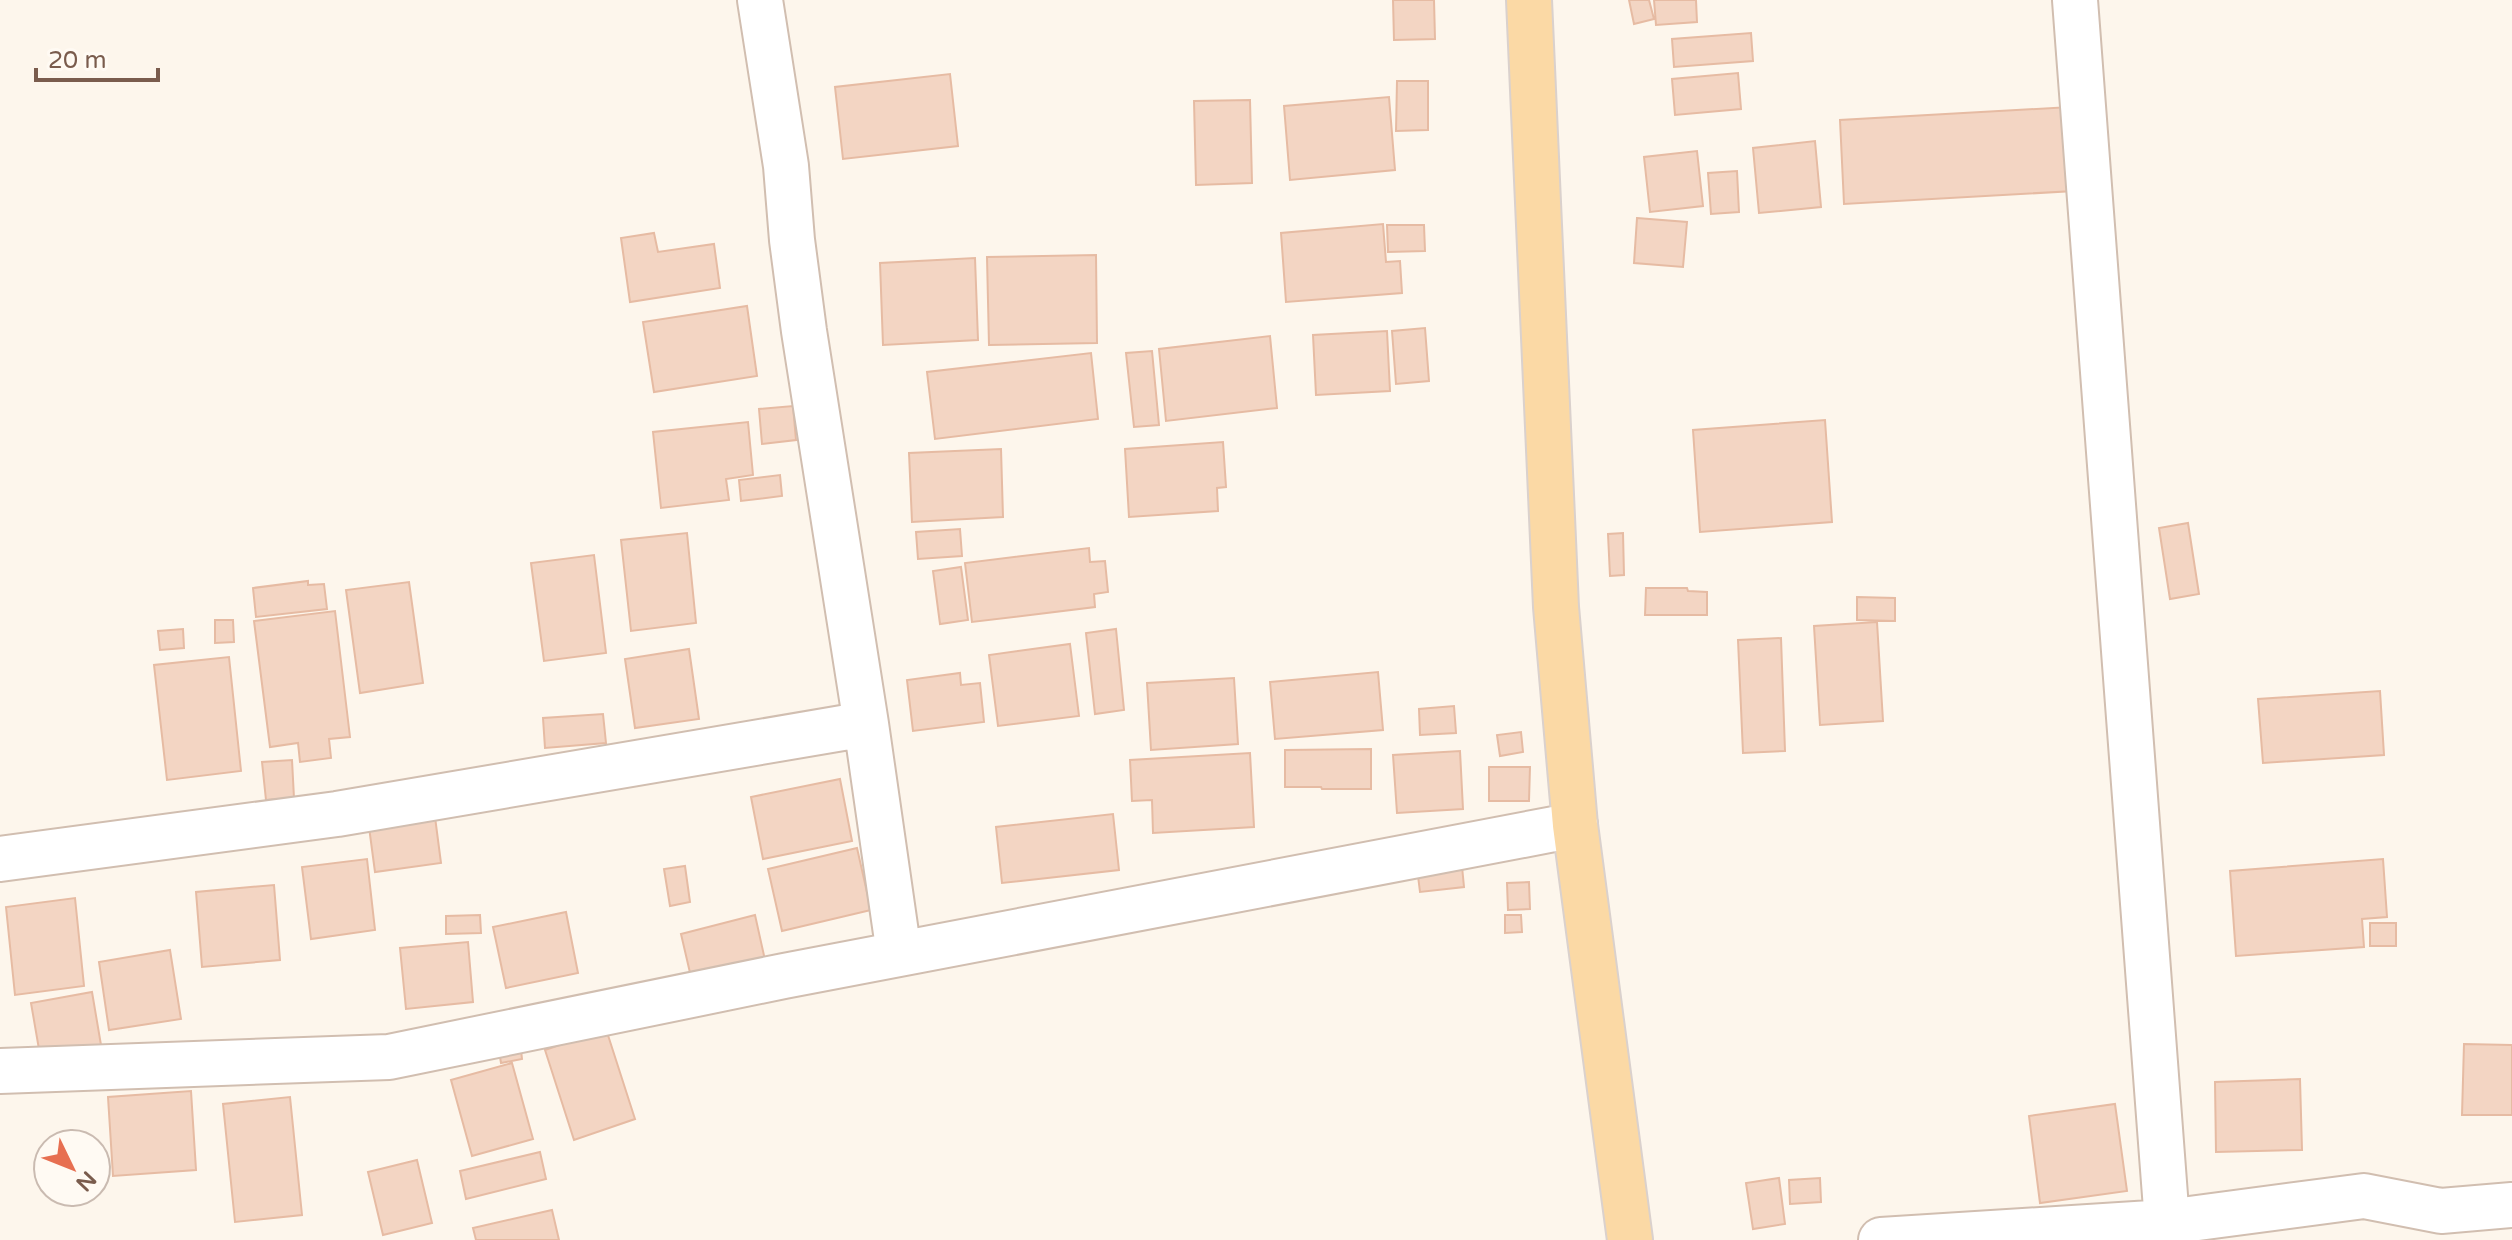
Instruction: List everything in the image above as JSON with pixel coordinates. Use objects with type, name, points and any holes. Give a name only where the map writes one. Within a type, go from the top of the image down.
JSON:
[{"type":"main road","points":[[1529,0],[1556,607],[1575,825],[1630,1240]]},
{"type":"street","points":[[760,0],[786,166],[804,331],[899,954]]},
{"type":"street","points":[[2075,0],[2168,1231]]},
{"type":"street","points":[[0,859],[337,814],[866,724]]},
{"type":"street","points":[[0,1071],[389,1057],[899,954],[1575,825]]},
{"type":"street","points":[[1881,1240],[2168,1231],[2364,1196],[2441,1211],[2512,1205]]},
{"type":"building","points":[[1393,0],[1434,0],[1435,39],[1394,40]]},
{"type":"building","points":[[1629,0],[1649,0],[1654,19],[1634,24]]},
{"type":"building","points":[[1654,0],[1696,0],[1697,22],[1656,25]]},
{"type":"building","points":[[1751,33],[1753,61],[1674,67],[1672,39]]},
{"type":"building","points":[[1738,73],[1741,109],[1675,115],[1672,79]]},
{"type":"building","points":[[950,74],[958,146],[843,159],[835,87]]},
{"type":"building","points":[[1397,81],[1428,81],[1428,130],[1396,131]]},
{"type":"building","points":[[1389,97],[1395,170],[1290,180],[1284,106]]},
{"type":"building","points":[[1250,100],[1252,183],[1196,185],[1194,101]]},
{"type":"building","points":[[2070,107],[2074,191],[1844,204],[1840,120]]},
{"type":"building","points":[[1815,141],[1821,207],[1759,213],[1753,148]]},
{"type":"building","points":[[1697,151],[1703,206],[1650,212],[1644,157]]},
{"type":"building","points":[[1737,171],[1739,212],[1711,214],[1708,173]]},
{"type":"building","points":[[1637,218],[1687,222],[1683,267],[1634,263]]},
{"type":"building","points":[[1383,224],[1386,262],[1400,261],[1402,293],[1286,302],[1281,233]]},
{"type":"building","points":[[1387,225],[1424,225],[1425,251],[1388,252]]},
{"type":"building","points":[[654,233],[658,252],[714,244],[720,288],[630,302],[621,238]]},
{"type":"building","points":[[1096,255],[1097,343],[989,345],[987,257]]},
{"type":"building","points":[[975,258],[978,340],[883,345],[880,263]]},
{"type":"building","points":[[747,306],[757,376],[654,392],[643,322]]},
{"type":"building","points":[[1425,328],[1429,381],[1396,384],[1392,331]]},
{"type":"building","points":[[1387,331],[1390,391],[1316,395],[1313,335]]},
{"type":"building","points":[[1270,336],[1277,408],[1166,421],[1159,349]]},
{"type":"building","points":[[1152,351],[1159,425],[1134,427],[1126,353]]},
{"type":"building","points":[[1091,353],[1098,419],[935,439],[927,372]]},
{"type":"building","points":[[793,406],[796,440],[762,444],[759,409]]},
{"type":"building","points":[[1825,420],[1832,522],[1700,532],[1693,430]]},
{"type":"building","points":[[748,422],[753,475],[726,479],[729,500],[661,508],[653,432]]},
{"type":"building","points":[[1223,442],[1226,487],[1217,488],[1218,511],[1129,517],[1125,449]]},
{"type":"building","points":[[1001,449],[1003,517],[912,522],[909,453]]},
{"type":"building","points":[[780,475],[782,496],[741,501],[739,480]]},
{"type":"building","points":[[2188,523],[2199,594],[2170,599],[2159,528]]},
{"type":"building","points":[[960,529],[962,556],[918,559],[916,532]]},
{"type":"building","points":[[687,533],[696,623],[631,631],[621,540]]},
{"type":"building","points":[[1623,533],[1624,575],[1610,576],[1608,534]]},
{"type":"building","points":[[1089,548],[1090,562],[1105,561],[1108,592],[1094,594],[1095,607],[972,622],[965,563]]},
{"type":"building","points":[[594,555],[606,653],[544,661],[531,563]]},
{"type":"building","points":[[961,567],[968,620],[940,624],[933,571]]},
{"type":"building","points":[[308,581],[308,585],[324,584],[327,609],[256,617],[253,588]]},
{"type":"building","points":[[409,582],[423,683],[360,693],[346,590]]},
{"type":"building","points":[[1646,588],[1687,588],[1688,591],[1707,592],[1707,615],[1645,615]]},
{"type":"building","points":[[1857,597],[1895,598],[1895,621],[1857,620]]},
{"type":"building","points":[[335,611],[350,737],[329,739],[331,758],[300,762],[298,743],[270,747],[254,621]]},
{"type":"building","points":[[215,620],[233,620],[234,642],[215,643]]},
{"type":"building","points":[[1877,622],[1883,721],[1820,725],[1814,626]]},
{"type":"building","points":[[183,629],[184,648],[160,650],[158,631]]},
{"type":"building","points":[[1116,629],[1124,710],[1095,714],[1086,633]]},
{"type":"building","points":[[1781,638],[1785,751],[1743,753],[1738,640]]},
{"type":"building","points":[[1070,644],[1079,716],[998,726],[989,655]]},
{"type":"building","points":[[689,649],[699,719],[635,728],[625,659]]},
{"type":"building","points":[[229,657],[241,771],[167,780],[154,665]]},
{"type":"building","points":[[1378,672],[1383,730],[1275,739],[1270,682]]},
{"type":"building","points":[[960,673],[961,685],[980,683],[984,722],[913,731],[907,680]]},
{"type":"building","points":[[1234,678],[1238,744],[1151,750],[1147,683]]},
{"type":"building","points":[[2380,691],[2384,755],[2263,763],[2258,699]]},
{"type":"building","points":[[1454,706],[1456,733],[1420,735],[1419,709]]},
{"type":"building","points":[[603,714],[606,743],[545,748],[543,718]]},
{"type":"building","points":[[1521,732],[1523,752],[1500,756],[1497,735]]},
{"type":"building","points":[[1371,749],[1371,789],[1285,787],[1285,750]]},
{"type":"building","points":[[1460,751],[1463,809],[1397,813],[1393,755]]},
{"type":"building","points":[[1250,753],[1254,827],[1153,833],[1152,800],[1132,801],[1130,760]]},
{"type":"building","points":[[292,760],[294,798],[266,800],[262,762]]},
{"type":"building","points":[[1489,767],[1530,767],[1529,801],[1489,801]]},
{"type":"building","points":[[840,779],[852,841],[763,859],[751,797]]},
{"type":"building","points":[[1113,814],[1119,870],[1002,883],[996,827]]},
{"type":"building","points":[[435,817],[441,863],[375,872],[369,827]]},
{"type":"building","points":[[857,848],[871,910],[782,931],[768,869]]},
{"type":"building","points":[[1461,856],[1464,887],[1420,892],[1416,860]]},
{"type":"building","points":[[367,859],[375,930],[311,939],[302,867]]},
{"type":"building","points":[[2383,859],[2387,917],[2362,919],[2364,947],[2236,956],[2230,871]]},
{"type":"building","points":[[685,866],[690,902],[670,906],[664,869]]},
{"type":"building","points":[[1529,882],[1530,909],[1508,910],[1507,883]]},
{"type":"building","points":[[274,885],[280,960],[202,967],[196,892]]},
{"type":"building","points":[[75,898],[84,986],[15,995],[6,907]]},
{"type":"building","points":[[566,912],[578,973],[506,988],[493,927]]},
{"type":"building","points":[[480,915],[481,933],[446,934],[446,916]]},
{"type":"building","points":[[755,915],[765,960],[691,977],[681,934]]},
{"type":"building","points":[[1505,915],[1521,915],[1522,932],[1505,933]]},
{"type":"building","points":[[2370,923],[2396,923],[2396,946],[2370,946]]},
{"type":"building","points":[[468,942],[473,1002],[406,1009],[400,948]]},
{"type":"building","points":[[170,950],[181,1019],[109,1030],[99,962]]},
{"type":"building","points":[[92,992],[101,1045],[40,1055],[31,1003]]},
{"type":"building","points":[[606,1029],[635,1119],[574,1140],[545,1050]]},
{"type":"building","points":[[520,1041],[522,1059],[501,1063],[498,1045]]},
{"type":"building","points":[[2464,1044],[2512,1045],[2512,1115],[2462,1115]]},
{"type":"building","points":[[512,1063],[533,1139],[472,1156],[451,1080]]},
{"type":"building","points":[[2300,1079],[2302,1150],[2216,1152],[2215,1082]]},
{"type":"building","points":[[191,1091],[196,1170],[113,1176],[108,1097]]},
{"type":"building","points":[[290,1097],[302,1215],[235,1222],[223,1104]]},
{"type":"building","points":[[2115,1104],[2127,1191],[2040,1203],[2029,1116]]},
{"type":"building","points":[[540,1152],[546,1179],[466,1199],[460,1171]]},
{"type":"building","points":[[417,1160],[432,1223],[383,1235],[368,1172]]},
{"type":"building","points":[[1779,1178],[1785,1224],[1753,1229],[1746,1183]]},
{"type":"building","points":[[1820,1178],[1821,1202],[1790,1204],[1789,1180]]},
{"type":"building","points":[[552,1210],[559,1240],[476,1240],[473,1228]]}]
